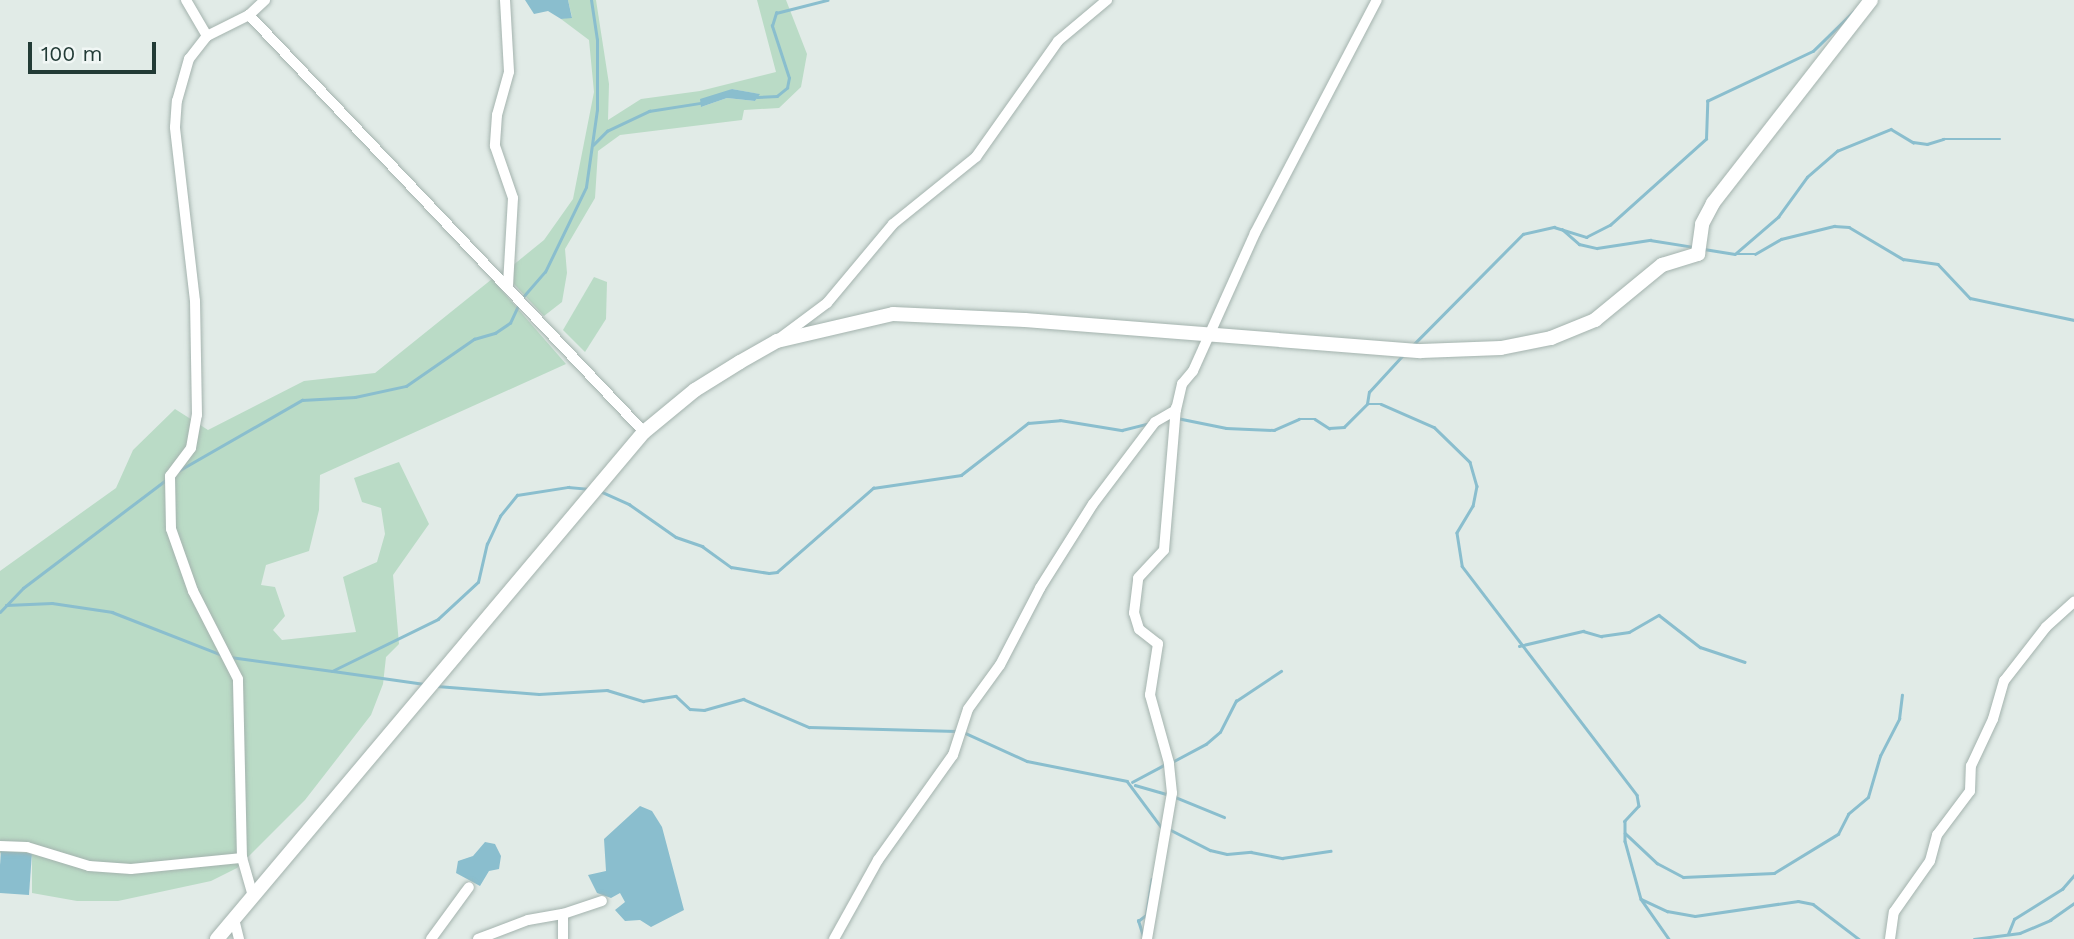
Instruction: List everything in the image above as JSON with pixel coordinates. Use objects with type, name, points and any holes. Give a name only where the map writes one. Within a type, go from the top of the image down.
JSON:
[{"type":"street","points":[[186,0],[207,36]]},
{"type":"street","points":[[253,896],[242,858],[239,679],[193,591],[172,529],[170,476],[176,462],[191,448],[197,415],[195,301],[176,114],[189,59],[207,36],[249,15],[265,0]]},
{"type":"street","points":[[506,0],[509,72],[497,115],[495,146],[513,198],[508,286]]},
{"type":"street","points":[[217,939],[644,432],[695,390],[777,341],[827,303],[893,224],[976,157],[1058,41],[1107,0]]},
{"type":"street","points":[[1147,939],[1172,793],[1169,763],[1150,695],[1158,644],[1139,629],[1134,613],[1138,578],[1164,550],[1176,407],[1182,384],[1193,370],[1255,233],[1377,0]]},
{"type":"street","points":[[777,341],[893,314],[1209,332],[1421,351],[1501,348],[1551,338],[1595,320],[1662,265],[1699,254],[1702,224],[1713,204],[1871,0]]},
{"type":"street","points":[[249,15],[644,432]]},
{"type":"street","points":[[834,939],[878,860],[953,755],[968,709],[1000,665],[1040,588],[1093,504],[1155,422],[1176,407]]},
{"type":"street","points":[[1890,939],[1894,912],[1930,860],[1937,835],[1970,791],[1971,766],[1993,719],[2004,681],[2046,627],[2074,601]]},
{"type":"street","points":[[0,846],[27,847],[89,866],[131,869],[242,858]]},
{"type":"street","points":[[430,939],[469,887]]},
{"type":"street","points":[[478,939],[528,920],[563,914],[602,901]]},
{"type":"street","points":[[563,914],[563,939]]},
{"type":"street","points":[[234,919],[239,939]]},
{"type":"green space","points":[[568,0],[596,0],[609,84],[608,120],[641,99],[700,91],[776,72],[757,0],[786,0],[807,54],[801,87],[779,108],[744,110],[742,120],[620,135],[598,151],[595,198],[565,249],[567,273],[562,302],[544,316],[514,284],[512,266],[544,240],[573,199],[594,92],[589,40],[561,19],[572,17]],"holes":[[[732,89],[759,94],[755,101],[727,98],[701,107]]]},
{"type":"green space","points":[[594,277],[607,282],[606,319],[585,352],[563,330]]},
{"type":"green space","points":[[492,279],[566,364],[320,475],[319,510],[309,551],[266,565],[261,585],[275,587],[285,616],[273,630],[282,640],[356,632],[343,577],[377,562],[385,534],[381,508],[362,502],[354,478],[399,462],[429,524],[393,575],[399,644],[386,657],[383,684],[371,715],[305,800],[237,868],[211,881],[118,901],[77,901],[32,893],[32,853],[0,853],[0,571],[116,488],[133,450],[175,409],[208,430],[304,381],[375,373]]},
{"type":"water","points":[[525,0],[568,0],[572,18],[561,19],[548,11],[534,14]]},
{"type":"water","points":[[732,89],[760,94],[755,101],[727,98],[701,107],[700,99]]},
{"type":"water","points":[[640,806],[652,811],[662,827],[684,910],[651,927],[640,920],[625,921],[615,910],[625,902],[620,893],[611,898],[597,893],[588,875],[606,871],[604,839]]},
{"type":"water","points":[[485,842],[495,844],[501,856],[499,869],[489,871],[480,886],[456,873],[458,861],[473,856]]},
{"type":"water","points":[[1,851],[32,853],[29,895],[0,893]]},
{"type":"waterway","points":[[522,298],[545,272],[586,187],[597,110],[597,40],[591,0]]},
{"type":"waterway","points":[[757,97],[777,96],[787,88],[789,78],[772,26],[776,13],[827,0]]},
{"type":"waterway","points":[[1413,345],[1523,234],[1554,227],[1586,237],[1610,225],[1706,139],[1707,101],[1813,51],[1854,11]]},
{"type":"waterway","points":[[593,145],[607,131],[649,111],[700,103]]},
{"type":"waterway","points":[[1704,249],[1735,254],[1778,217],[1807,177],[1837,151],[1891,129],[1913,142],[1927,144],[1943,139],[2000,139]]},
{"type":"waterway","points":[[1736,254],[1755,254],[1781,239],[1834,226],[1849,227],[1903,259],[1938,264],[1970,298],[2074,320]]},
{"type":"waterway","points":[[1562,229],[1579,244],[1597,248],[1650,240],[1694,247]]},
{"type":"waterway","points":[[178,471],[302,400],[355,397],[406,386],[474,339],[495,333],[510,323],[519,304]]},
{"type":"waterway","points":[[1367,404],[1369,392],[1403,355]]},
{"type":"waterway","points":[[1177,418],[1226,428],[1274,430],[1299,419],[1315,419],[1329,428],[1344,427],[1367,404],[1381,404],[1434,427],[1470,462],[1477,486],[1473,506],[1457,533],[1462,566],[1637,795],[1639,806],[1625,821],[1625,841],[1641,899],[1667,911],[1695,916],[1798,901],[1813,904],[1859,939]]},
{"type":"waterway","points":[[602,492],[629,504],[676,537],[702,546],[731,567],[777,572],[873,488],[961,475],[1028,423],[1060,420],[1122,430],[1150,423]]},
{"type":"waterway","points":[[0,612],[23,588],[167,479]]},
{"type":"waterway","points":[[230,657],[332,671],[438,619],[478,582],[487,544],[500,516],[517,495],[568,487],[589,489]]},
{"type":"waterway","points":[[6,605],[52,603],[112,612],[220,654]]},
{"type":"waterway","points":[[1519,646],[1583,631],[1601,636],[1629,632],[1659,615],[1700,647],[1745,662]]},
{"type":"waterway","points":[[333,671],[424,684]]},
{"type":"waterway","points":[[1172,762],[1206,744],[1220,732],[1236,701],[1281,671]]},
{"type":"waterway","points":[[437,686],[539,694],[607,690],[643,701],[676,696],[690,709],[704,710],[743,699],[809,727],[956,731]]},
{"type":"waterway","points":[[1625,833],[1657,863],[1683,877],[1774,873],[1838,834],[1848,814],[1868,797],[1880,756],[1899,719],[1902,695]]},
{"type":"waterway","points":[[963,732],[1027,761],[1127,781],[1162,828]]},
{"type":"waterway","points":[[1132,782],[1166,764]]},
{"type":"waterway","points":[[1135,785],[1169,795]]},
{"type":"waterway","points":[[1175,797],[1224,817]]},
{"type":"waterway","points":[[1169,829],[1210,850],[1227,854],[1251,852],[1282,858],[1330,851]]},
{"type":"waterway","points":[[2008,934],[2014,919],[2062,889],[2074,875]]},
{"type":"waterway","points":[[1143,936],[1138,921],[1146,915],[1152,879]]},
{"type":"waterway","points":[[1641,899],[1669,939]]},
{"type":"waterway","points":[[1974,939],[2020,933],[2050,920],[2074,903]]}]
